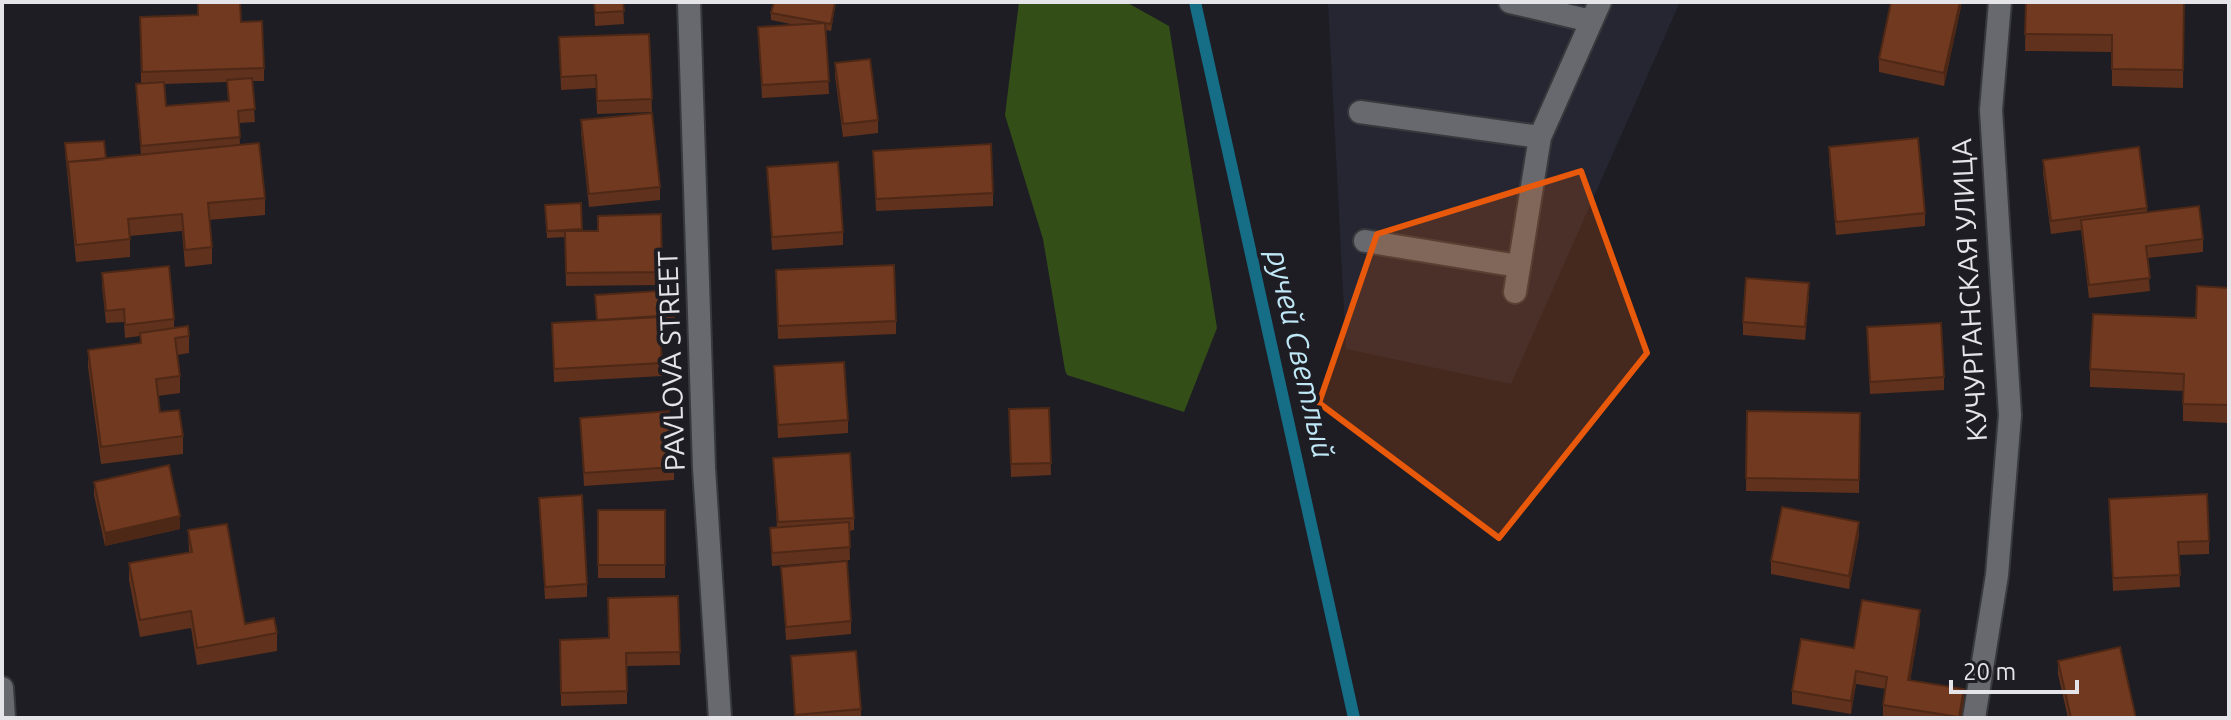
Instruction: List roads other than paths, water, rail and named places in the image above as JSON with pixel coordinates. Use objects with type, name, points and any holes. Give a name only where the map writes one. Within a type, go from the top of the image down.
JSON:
[{"type":"street","name":"PAVLOVA STREET","points":[[689,2],[704,468],[720,718]]},
{"type":"street","points":[[1510,2],[1596,11],[1540,137],[1515,292]]},
{"type":"street","name":"КУЧУРГАНСКАЯ УЛИЦА","points":[[1974,718],[1997,575],[2010,415],[1991,110],[2000,2]]},
{"type":"street","points":[[1360,112],[1540,137]]},
{"type":"street","points":[[1365,241],[1518,266]]},
{"type":"street","points":[[2,688],[4,718]]},
{"type":"waterway","name":"ручей Светлый","points":[[1195,2],[1354,718]]}]
